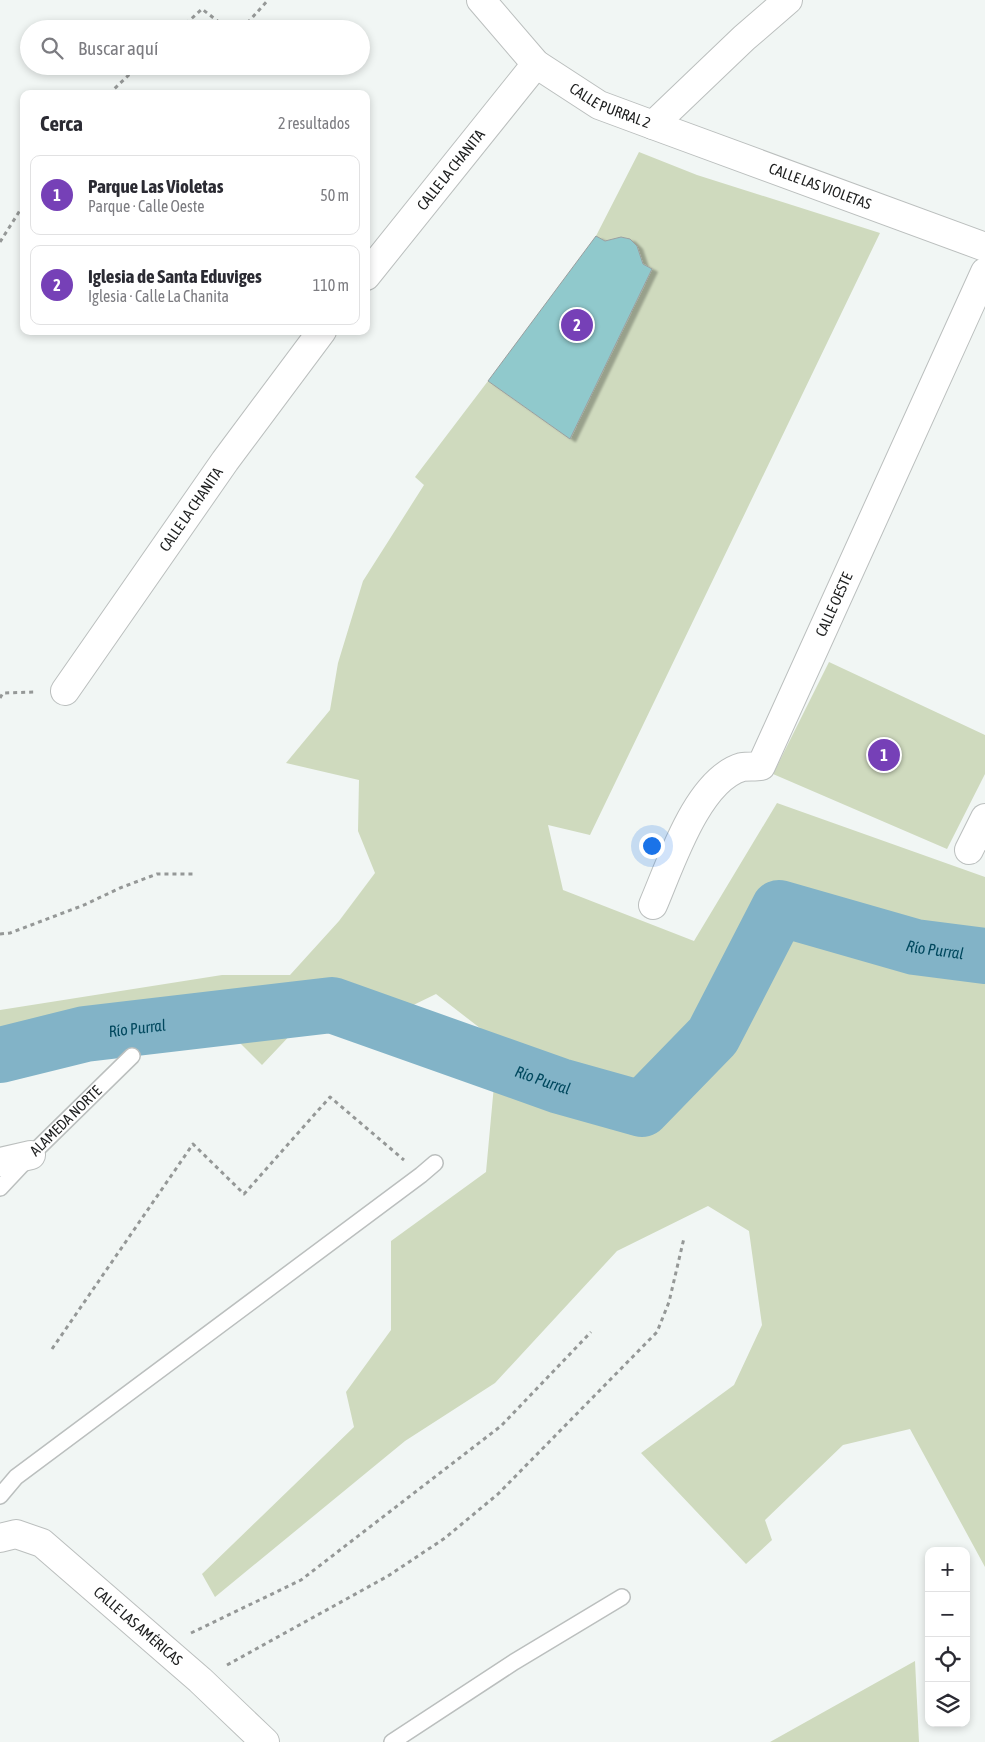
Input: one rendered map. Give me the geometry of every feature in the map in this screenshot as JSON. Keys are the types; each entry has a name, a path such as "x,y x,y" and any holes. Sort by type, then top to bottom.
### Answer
{"street":[{"name":"CALLE PURRAL 2","path":"481,0 536,64 599,105 653,124 744,38 788,0"},
{"name":"CALLE LA CHANITA","path":"370,271 536,64"},
{"name":"CALLE LAS VIOLETAS","path":"653,124 985,247"},
{"name":"CALLE OESTE","path":"653,905 699,803 728,774 742,767 761,766 985,272"},
{"name":"CALLE LA CHANITA","path":"65,692 225,461 319,335"},
{"path":"969,850 985,818"},
{"path":"0,1162 31,1155"},
{"name":"CALLE LAS AMÉRICAS","path":"0,1538 16,1534 42,1542 200,1680 265,1742"}],"lane":[{"name":"ALAMEDA NORTE","path":"0,1188 132,1056"},
{"path":"0,1496 16,1477 435,1163"},
{"path":"392,1742 514,1662 622,1598"}],"path":[{"path":"250,20 268,0"},
{"path":"190,20 202,9 216,20"},
{"path":"113,90 129,75"},
{"path":"0,242 20,210"},
{"path":"0,698 3,693 65,692"},
{"path":"0,934 10,933 84,905 120,888 157,874 193,874"},
{"path":"52,1349 193,1144 244,1194 330,1096 421,1175"},
{"path":"200,1680 388,1576 445,1538 498,1494 657,1332 669,1302 684,1238"},
{"path":"161,1647 301,1580 501,1426 591,1332"}],"green space":[{"path":"639,152 697,175 880,233 590,835 548,825 563,890 694,941 777,803 985,877 985,1567 910,1429 843,1445 765,1520 772,1540 746,1564 641,1453 734,1385 762,1325 749,1231 708,1206 617,1251 495,1383 405,1441 215,1597 202,1574 354,1427 346,1392 391,1330 391,1241 486,1172 498,1042 436,994 401,1011 313,1011 262,1065 200,1003 88,1046 0,1068 0,1010 222,975 290,975 339,921 375,873 358,831 359,780 286,763 330,710 338,663 363,581 424,485 415,477 488,381 570,439 652,269 643,264 637,246 630,239 621,237 605,241 596,236"},
{"path":"829,662 985,735 985,774 947,849 773,774"},
{"path":"915,1661 919,1742 770,1742"}],"building":[{"path":"596,236 605,241 621,237 630,239 637,246 643,264 652,269 570,439 488,381"}],"waterway":[{"name":"Río Purral","path":"0,1055 85,1034 332,1005 560,1086 642,1109 713,1036 779,908 915,947 985,956"}],"place":[{"name":"Iglesia de Santa Eduviges","path":"577,325"},
{"name":"Parque Las Violetas","path":"884,755"}]}
